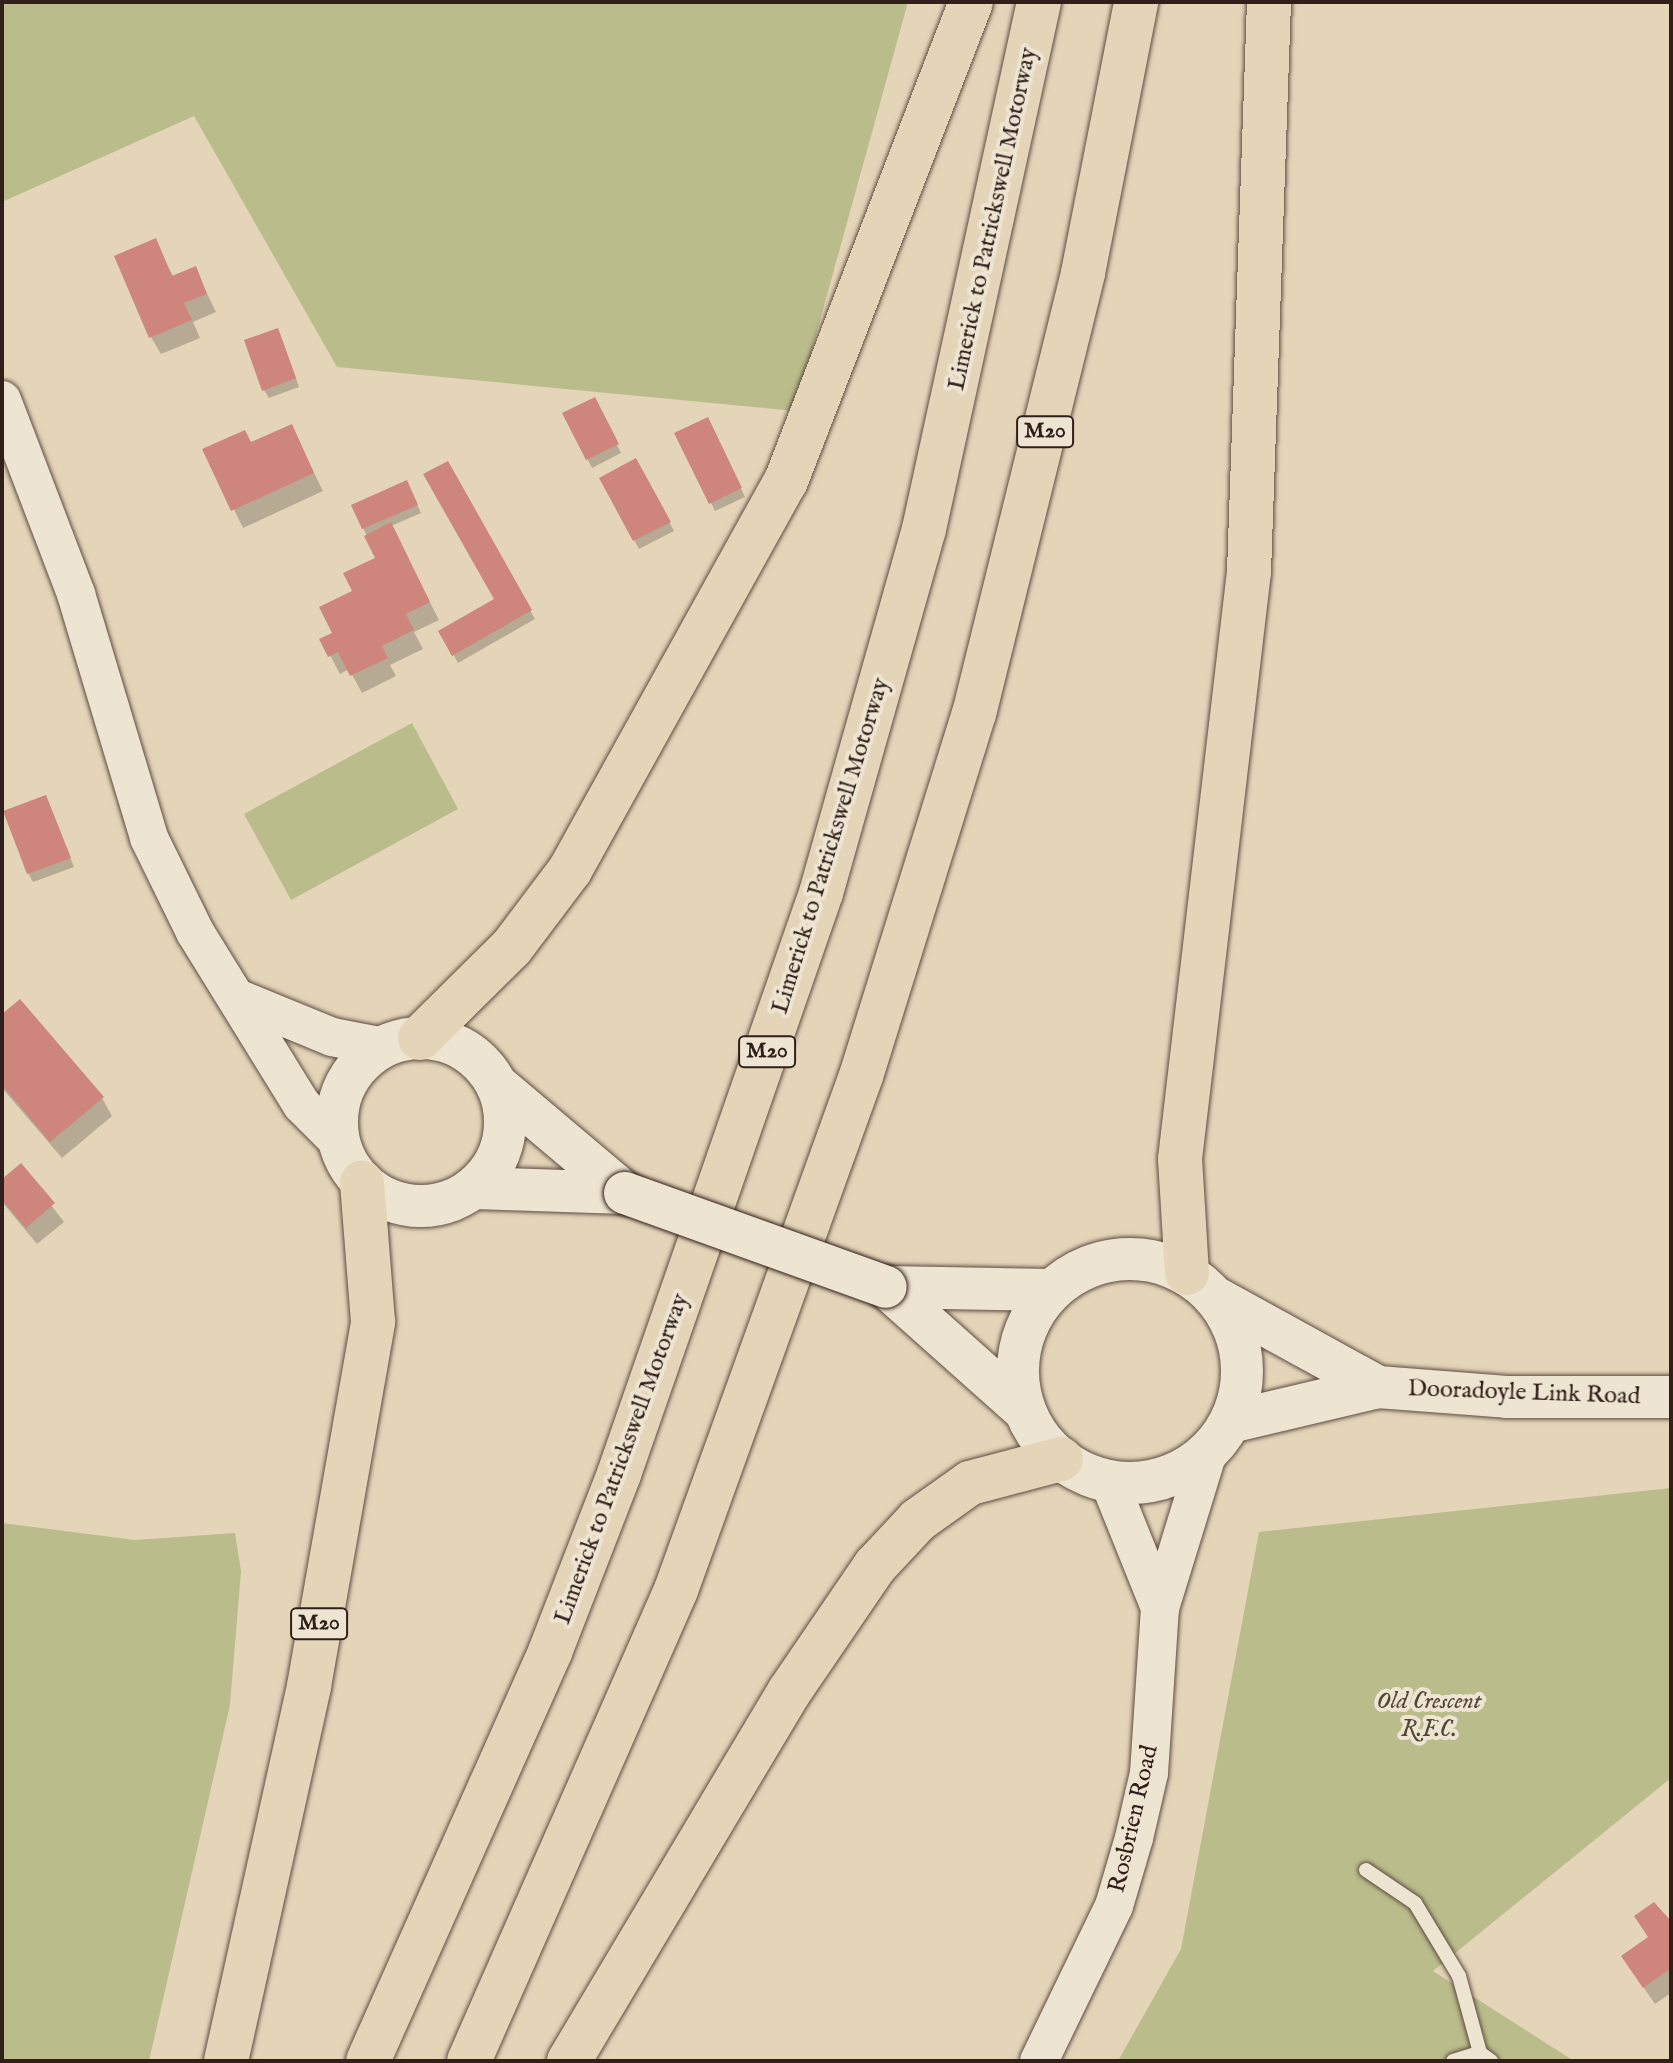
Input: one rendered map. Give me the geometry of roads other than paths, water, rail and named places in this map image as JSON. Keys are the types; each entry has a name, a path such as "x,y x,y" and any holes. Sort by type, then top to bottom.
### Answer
{"highway":[{"path":"402,1042 512,947 570,870 786,481 971,2"},
{"name":"Limerick to Patrickswell Motorway","path":"368,2061 550,1652 613,1489 821,893 924,529 1039,2"},
{"name":"M20","path":"469,2061 676,1590 861,1076 974,714 1083,273 1136,2"},
{"path":"1202,1286 1180,1159 1249,572 1269,2"},
{"name":"M20","path":"226,2061 309,1686 373,1322 362,1182"},
{"path":"569,2061 789,1692 875,1566 918,1520 970,1483 1061,1459"}],"main road":[{"path":"497,1085 504,1141 474,1188 453,1200 404,1205 362,1182 339,1142 345,1086 402,1042 465,1050 497,1085 625,1193"},
{"path":"474,1188 625,1193 886,1287 1051,1290"},
{"path":"886,1287 1025,1411 1061,1459 1109,1481 1145,1482 1219,1437 1242,1358 1202,1286 1153,1261 1117,1259 1081,1269 1051,1290 1020,1347 1025,1411"},
{"name":"Dooradoyle Link Road","path":"1202,1286 1378,1387"},
{"name":"Dooradoyle Link Road","path":"1219,1437 1378,1387 1507,1397 1671,1397"}],"street":[{"path":"2,400 76,594 149,838 195,932 242,1000 302,1105 339,1142"},
{"path":"242,1000 332,1037 402,1042"},
{"name":"Rosbrien Road","path":"1039,2061 1114,1906 1134,1838 1149,1773 1160,1608 1219,1437"},
{"name":"Rosbrien Road","path":"1109,1481 1160,1608"}],"lane":[{"path":"1366,1870 1415,1903 1459,1976 1485,2057 1453,2061"}],"park label":[{"name":"Old Crescent R.F.C.","path":"1429,1716"}]}
